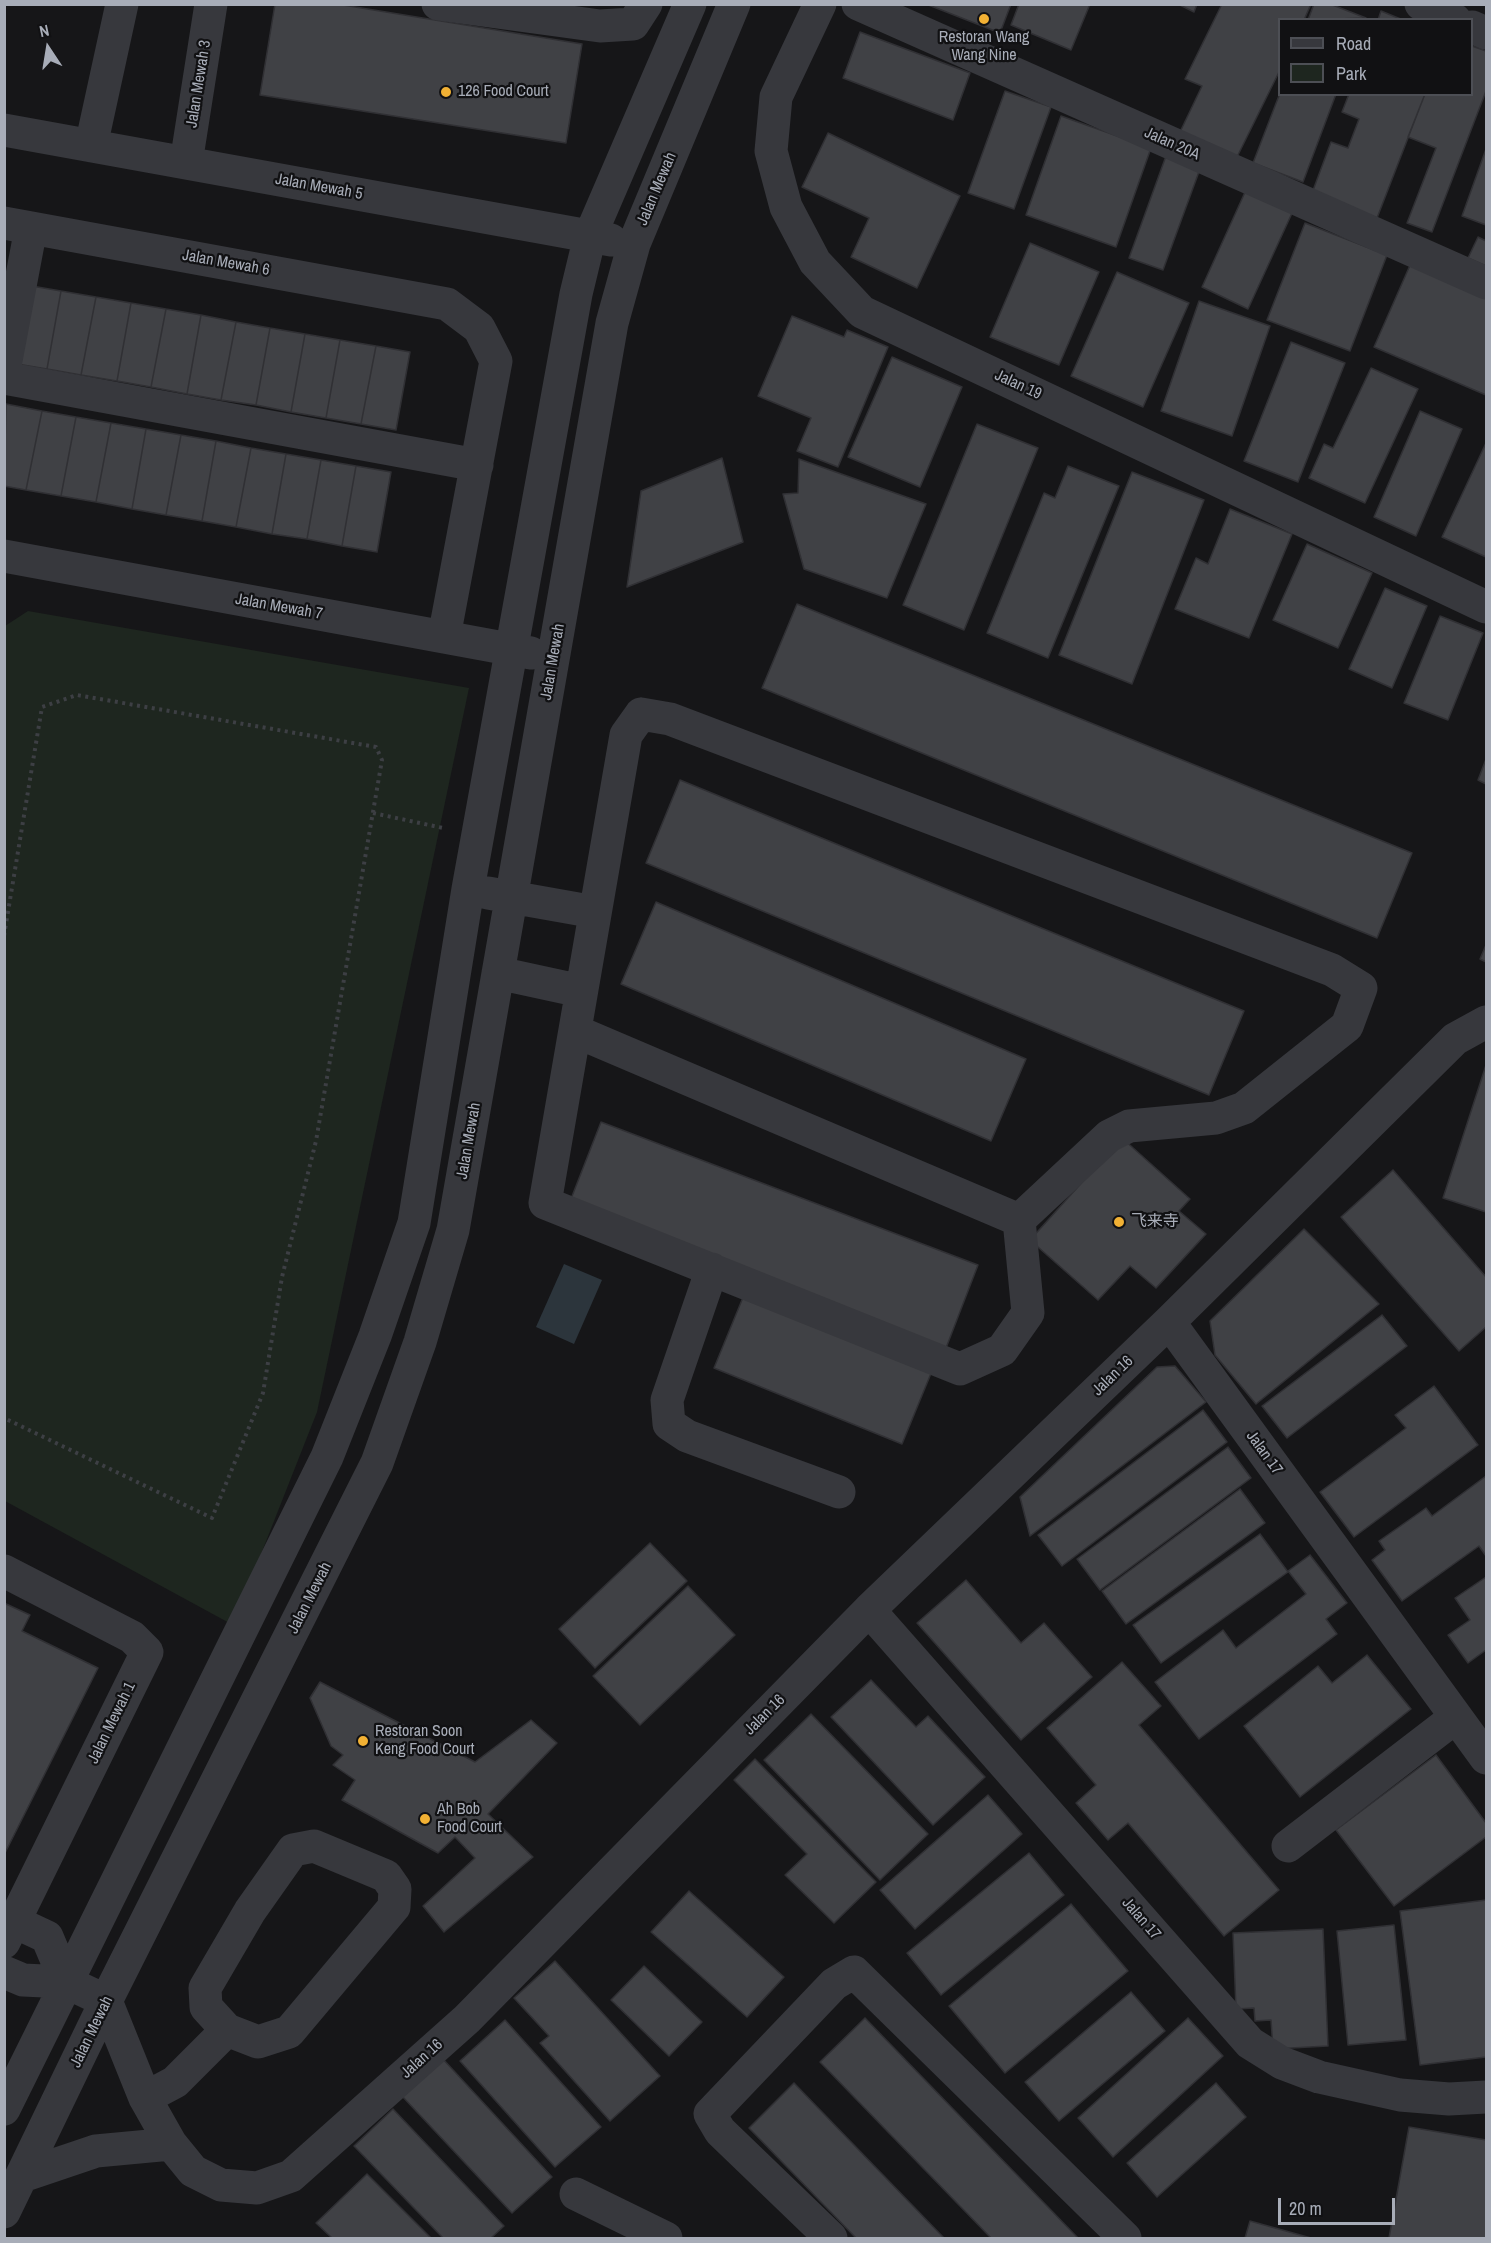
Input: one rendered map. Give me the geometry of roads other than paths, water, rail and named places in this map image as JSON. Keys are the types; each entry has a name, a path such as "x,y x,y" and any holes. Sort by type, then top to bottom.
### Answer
{"street":[{"path":"91,146 122,4"},
{"name":"Jalan Mewah 3","path":"186,163 212,4"},
{"path":"438,4 600,26 633,24 645,4"},
{"path":"4,2109 327,1457 375,1336 414,1223 468,889 576,294 590,236 690,4"},
{"name":"Jalan Mewah","path":"4,2212 106,2001 377,1463 420,1342 453,1230 612,323 634,244 734,4"},
{"name":"Jalan 19","path":"820,4 776,97 771,151 786,207 815,262 862,312 1486,606"},
{"name":"Jalan 20A","path":"858,4 1486,284"},
{"path":"1421,4 1451,18"},
{"name":"Jalan Mewah 5","path":"4,130 634,244"},
{"path":"4,371 18,225"},
{"name":"Jalan Mewah 6","path":"18,225 447,304 479,328 496,361 477,465"},
{"path":"4,378 477,465 444,637"},
{"name":"Jalan Mewah 7","path":"4,556 554,657"},
{"path":"641,714 670,719 1288,953 1332,970 1361,988 1347,1026 1244,1108 1216,1118 1129,1126 1109,1136 1019,1220 1028,1313 1002,1350 960,1369 545,1203 626,735 641,714"},
{"path":"468,889 595,912"},
{"path":"498,973 581,991"},
{"name":"Jalan 16","path":"106,2001 145,2098 171,2144 193,2171 221,2186 257,2188 291,2176 467,2019 869,1610 1169,1322 1455,1039 1486,1022"},
{"path":"575,1031 1019,1220"},
{"path":"712,1269 667,1400 669,1425 687,1436 839,1492"},
{"name":"Jalan 17","path":"1169,1322 1486,1758"},
{"name":"Jalan Mewah 1","path":"4,1571 132,1637 147,1652 10,1932"},
{"name":"Jalan 17","path":"869,1610 1250,2043 1282,2063 1319,2077 1400,2095 1449,2100 1486,2097"},
{"path":"1288,1846 1456,1717"},
{"path":"314,1846 386,1876 395,1888 394,1907 289,2032 258,2042 227,2030 206,2007 206,1988 250,1911 293,1850 314,1846"},
{"path":"10,1932 47,1937 66,1982"},
{"path":"4,1971 23,1980 66,1982 106,2001"},
{"path":"831,2238 720,2130 710,2114 834,1984 854,1972 1125,2238"},
{"path":"145,2098 175,2082 227,2030"},
{"path":"22,2176 96,2151 171,2144"},
{"path":"576,2194 666,2238"}],"place":[{"name":"Restoran Wang Wang Nine","path":"984,19"},
{"name":"126 Food Court","path":"446,92"},
{"name":"飞来寺","path":"1119,1222"},
{"name":"Restoran Soon Keng Food Court","path":"363,1741"},
{"name":"Ah Bob Food Court","path":"425,1819"}]}
